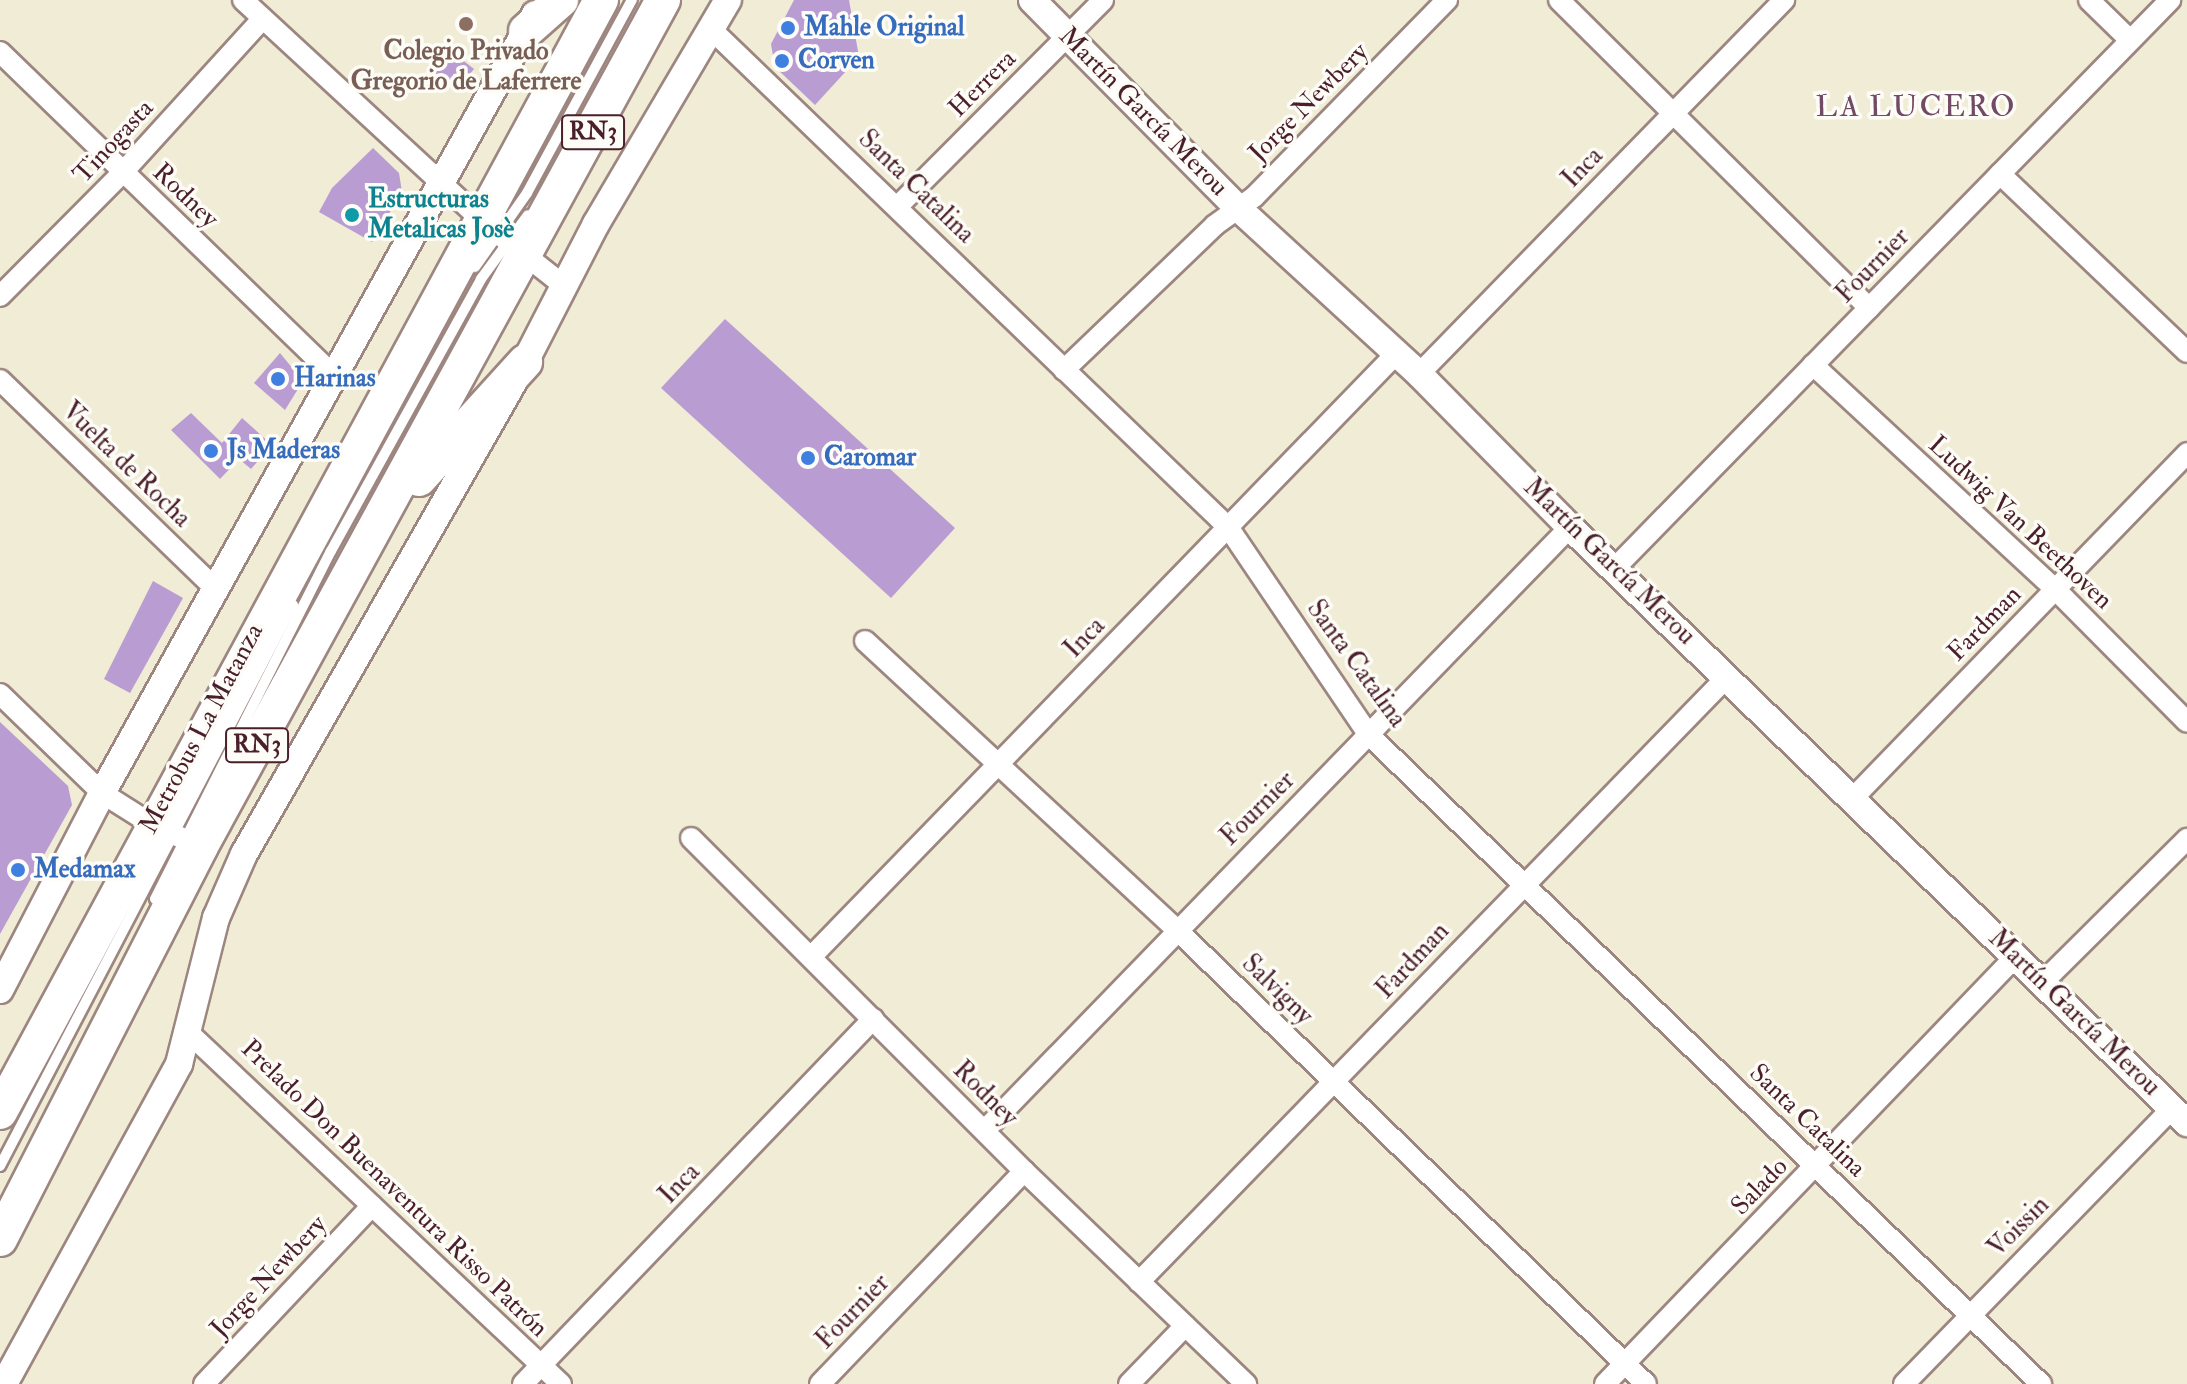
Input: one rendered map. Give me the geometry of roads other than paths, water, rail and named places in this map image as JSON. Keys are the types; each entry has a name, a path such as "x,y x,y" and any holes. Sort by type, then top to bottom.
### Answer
{"highway":[{"path":"526,31 561,0"},
{"name":"RN3","path":"0,1112 378,524 503,238 601,0"},
{"name":"RN3","path":"0,1239 178,837 503,238 663,0"},
{"path":"378,524 525,362"}],"street":[{"path":"243,0 444,186 563,285"},
{"path":"0,990 102,793 334,376 444,186 542,0"},
{"path":"11,1381 170,1083 190,1034 216,918 244,854 525,362 563,285 728,0"},
{"name":"Martín García Merou","path":"1032,0 1238,208 1419,374 1570,527 1854,797 2180,1116"},
{"name":"Herrera","path":"899,205 1103,0"},
{"name":"Jorge Newbery","path":"1064,370 1238,208 1447,0"},
{"path":"1559,0 1869,308"},
{"name":"Inca","path":"1419,374 1784,0"},
{"path":"2089,0 2130,40"},
{"name":"Fournier","path":"1614,569 2170,0"},
{"name":"Tinogasta","path":"0,296 123,172 262,19"},
{"name":"Santa Catalina","path":"712,30 899,205 1064,370 1228,527 1368,734 1525,881 2041,1384"},
{"name":"Rodney","path":"0,52 334,376"},
{"path":"2000,174 2187,352"},
{"name":"Inca","path":"811,957 1396,354"},
{"name":"Ludwig Van Beethoven","path":"1813,365 2055,589 2187,722"},
{"name":"Vuelta de Rocha","path":"0,380 215,588"},
{"name":"Fardman","path":"1854,797 2187,453"},
{"name":"Fournier","path":"985,1130 1176,929 1570,527"},
{"name":"Salvigny","path":"865,641 1176,929 1646,1384"},
{"name":"Fardman","path":"1139,1282 1525,881 1727,677"},
{"path":"0,694 102,793 178,837"},
{"name":"Rodney","path":"691,838 1024,1171 1246,1384"},
{"path":"2044,981 2187,839"},
{"name":"Salado","path":"1605,1384 2016,956"},
{"name":"Inca","path":"523,1384 873,1019"},
{"name":"Prelado Don Buenaventura Risso Patrón","path":"190,1034 561,1384"},
{"name":"Voissin","path":"1904,1384 1968,1316 2180,1116"},
{"name":"Fournier","path":"820,1384 1024,1171"},
{"name":"Jorge Newbery","path":"204,1384 372,1206"},
{"path":"1129,1384 1185,1326"}],"lane":[{"name":"Metrobus La Matanza","path":"503,238 632,0"},
{"name":"Metrobus La Matanza","path":"0,1166 178,837 289,613 478,261 538,200 647,0"},
{"name":"Metrobus La Matanza","path":"142,925 178,837 289,613"}],"place":[{"name":"Colegio Privado Gregorio de Laferrere","path":"466,24"},
{"name":"Mahle Original","path":"788,28"},
{"name":"Corven","path":"782,61"},
{"name":"Estructuras Metalicas Josè","path":"352,215"},
{"name":"Harinas","path":"278,379"},
{"name":"Js Maderas","path":"211,451"},
{"name":"Caromar","path":"808,458"},
{"name":"Medamax","path":"18,870"}],"district":[{"name":"LA LUCERO","path":"1916,107"}]}
